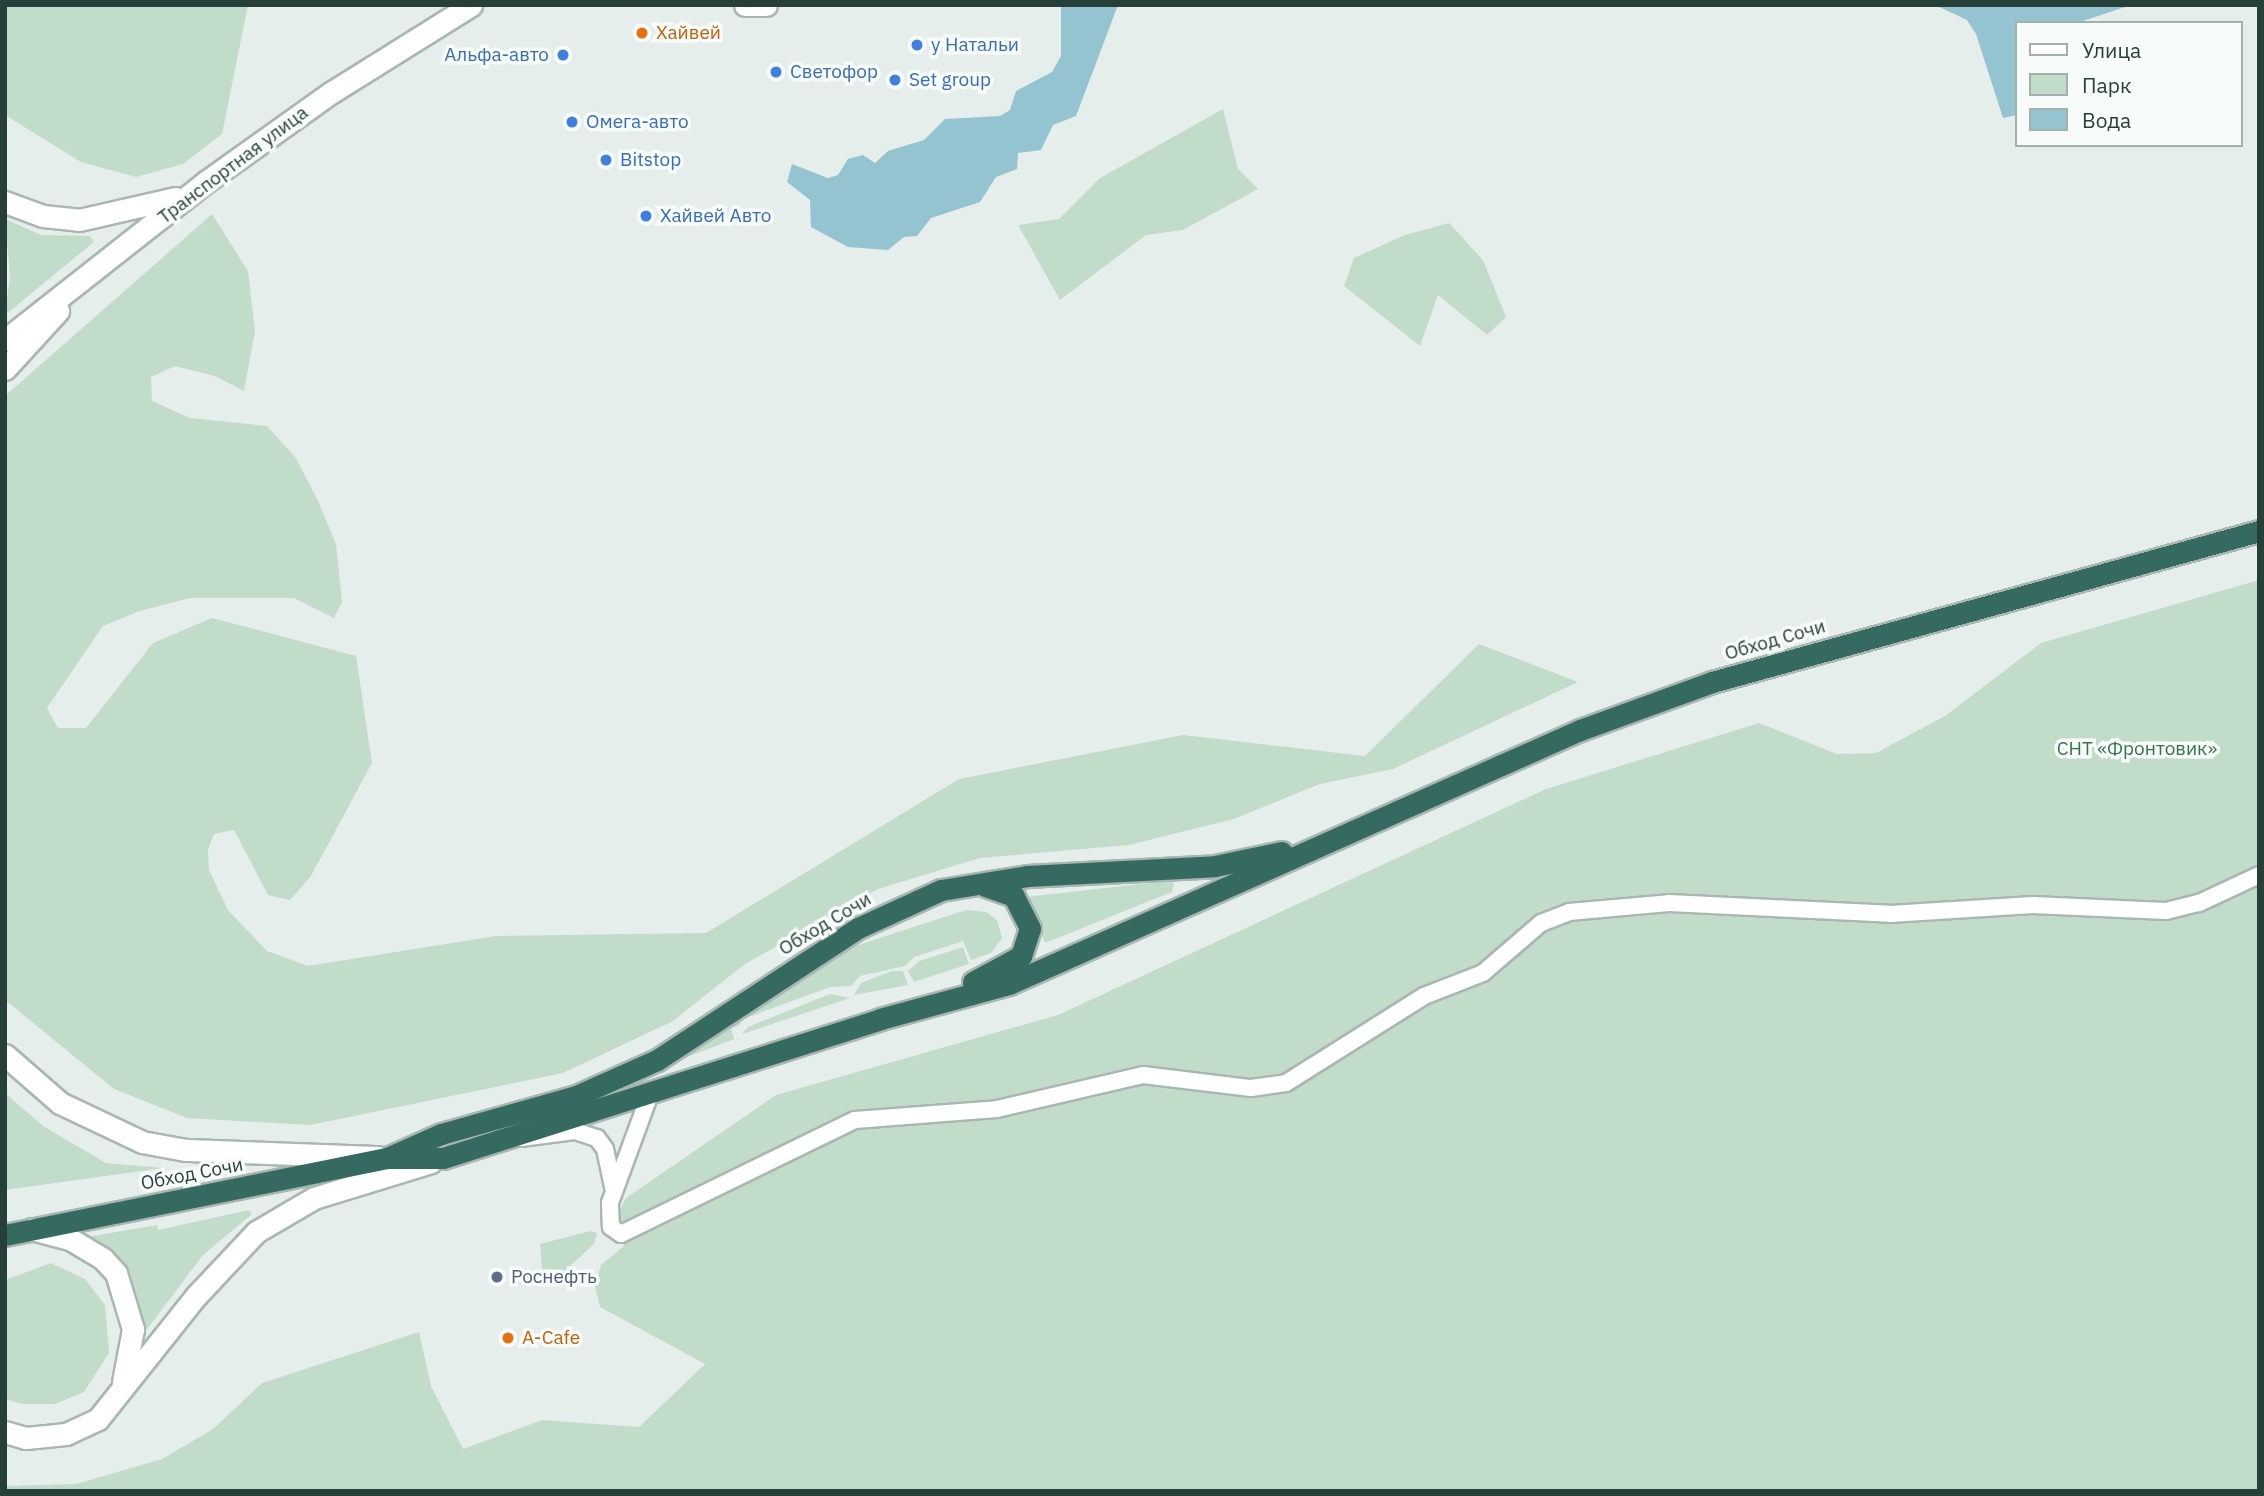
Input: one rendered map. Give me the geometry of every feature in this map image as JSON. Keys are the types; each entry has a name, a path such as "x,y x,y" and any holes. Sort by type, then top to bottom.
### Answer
{"highway":[{"name":"Обход Сочи","path":"5,1234 387,1158 443,1158 880,1019 1009,984 1580,730 1712,682 2259,531"},
{"name":"Обход Сочи","path":"387,1158 442,1133 576,1096 657,1060 858,928 913,901 970,884 1215,866 1322,844"},
{"path":"880,1019 1004,969 1021,956 1030,928 1014,896 1000,887 970,884"}],"main road":[{"name":"Транспортная улица","path":"5,340 194,191 332,92 471,5"},
{"path":"745,5 766,5"},
{"path":"5,202 43,216 79,220 127,213 194,191"},
{"path":"5,369 99,267"},
{"path":"5,1055 60,1103 142,1142 186,1150 387,1158"},
{"path":"5,1432 26,1438 65,1434 98,1419 117,1401 196,1296 256,1232 314,1198 443,1158"},
{"path":"32,1230 70,1239 103,1259 124,1288 133,1329 131,1359 117,1401"}],"street":[{"path":"650,1094 613,1190 610,1208 616,1233 627,1233 855,1120 881,1114 997,1109 1143,1074 1251,1087 1286,1083 1424,996 1483,973 1541,923 1569,912 1648,903 1890,914 2058,904 2166,911 2199,903 2259,875"},
{"path":"515,1137 575,1131 597,1138 610,1163 613,1190"}],"green space":[{"path":"5,5 248,5 222,134 183,164 136,177 81,162 5,115"},
{"path":"1223,109 1238,169 1258,189 1183,230 1146,235 1060,300 1018,225 1059,219 1100,178"},
{"path":"212,214 248,271 255,331 244,391 215,376 175,366 151,377 152,401 190,418 267,426 296,458 318,501 336,544 342,602 334,618 294,598 190,598 140,611 103,626 47,708 58,728 86,728 153,643 212,618 356,656 372,763 311,876 290,900 268,895 234,830 214,834 208,850 209,870 228,910 267,951 308,966 496,936 706,933 959,779 1183,735 1365,756 1479,644 1578,682 1393,769 1320,784 1234,819 1129,845 980,858 878,889 745,964 673,1021 563,1073 310,1125 187,1118 114,1089 5,1000 5,396"},
{"path":"5,219 41,235 90,236 94,242 5,315 10,276"},
{"path":"1449,223 1483,260 1506,317 1487,335 1438,295 1420,346 1344,286 1354,258 1405,235"},
{"name":"СНТ «Фронтовик»","path":"2259,580 2259,1491 5,1491 5,1486 76,1484 162,1459 213,1429 262,1383 419,1332 431,1386 463,1449 542,1420 639,1427 705,1364 600,1307 595,1287 601,1265 624,1246 616,1218 626,1198 776,1095 1058,1015 1546,789 1759,723 1837,754 1876,753 1945,716 2041,643"},
{"path":"1167,881 1174,883 1172,892 1045,943 1026,897"},
{"path":"966,910 986,912 997,920 1002,938 991,953 971,960 963,941 914,957 905,966 860,976 851,986 830,987 746,1018 805,973 852,947"},
{"path":"963,947 969,964 914,982 908,971 919,961"},
{"path":"892,971 903,971 908,985 854,995 861,983"},
{"path":"830,994 850,998 742,1034 748,1027"},
{"path":"739,1020 741,1024 731,1029 734,1039 685,1058"},
{"path":"5,1093 43,1126 106,1163 163,1168 5,1190"},
{"path":"249,1210 252,1214 203,1255 145,1332 125,1275 87,1237 157,1225 158,1230"},
{"path":"590,1231 597,1233 594,1244 555,1280 543,1278 540,1244"},
{"path":"51,1263 85,1279 105,1305 109,1353 84,1392 55,1404 22,1404 5,1399 5,1280"}],"water":[{"path":"1061,5 1118,5 1076,116 1053,125 1041,150 1018,153 1017,169 996,177 980,202 931,218 917,236 904,237 888,250 848,247 811,227 810,200 787,182 792,164 828,178 838,175 848,159 863,155 875,163 888,151 924,140 945,119 1000,116 1010,110 1016,91 1052,72 1061,56"},
{"path":"1935,5 2131,5 2083,21 2016,21 2016,115 2003,118 1976,34 1967,20"}],"place":[{"name":"Хайвей","path":"642,33"},
{"name":"у Натальи","path":"917,45"},
{"name":"Альфа-авто","path":"563,55"},
{"name":"Светофор","path":"776,72"},
{"name":"Set group","path":"895,80"},
{"name":"Омега-авто","path":"572,122"},
{"name":"Bitstop","path":"606,160"},
{"name":"Хайвей Авто","path":"646,216"},
{"name":"Роснефть","path":"497,1277"},
{"name":"A-Cafe","path":"508,1338"}]}
